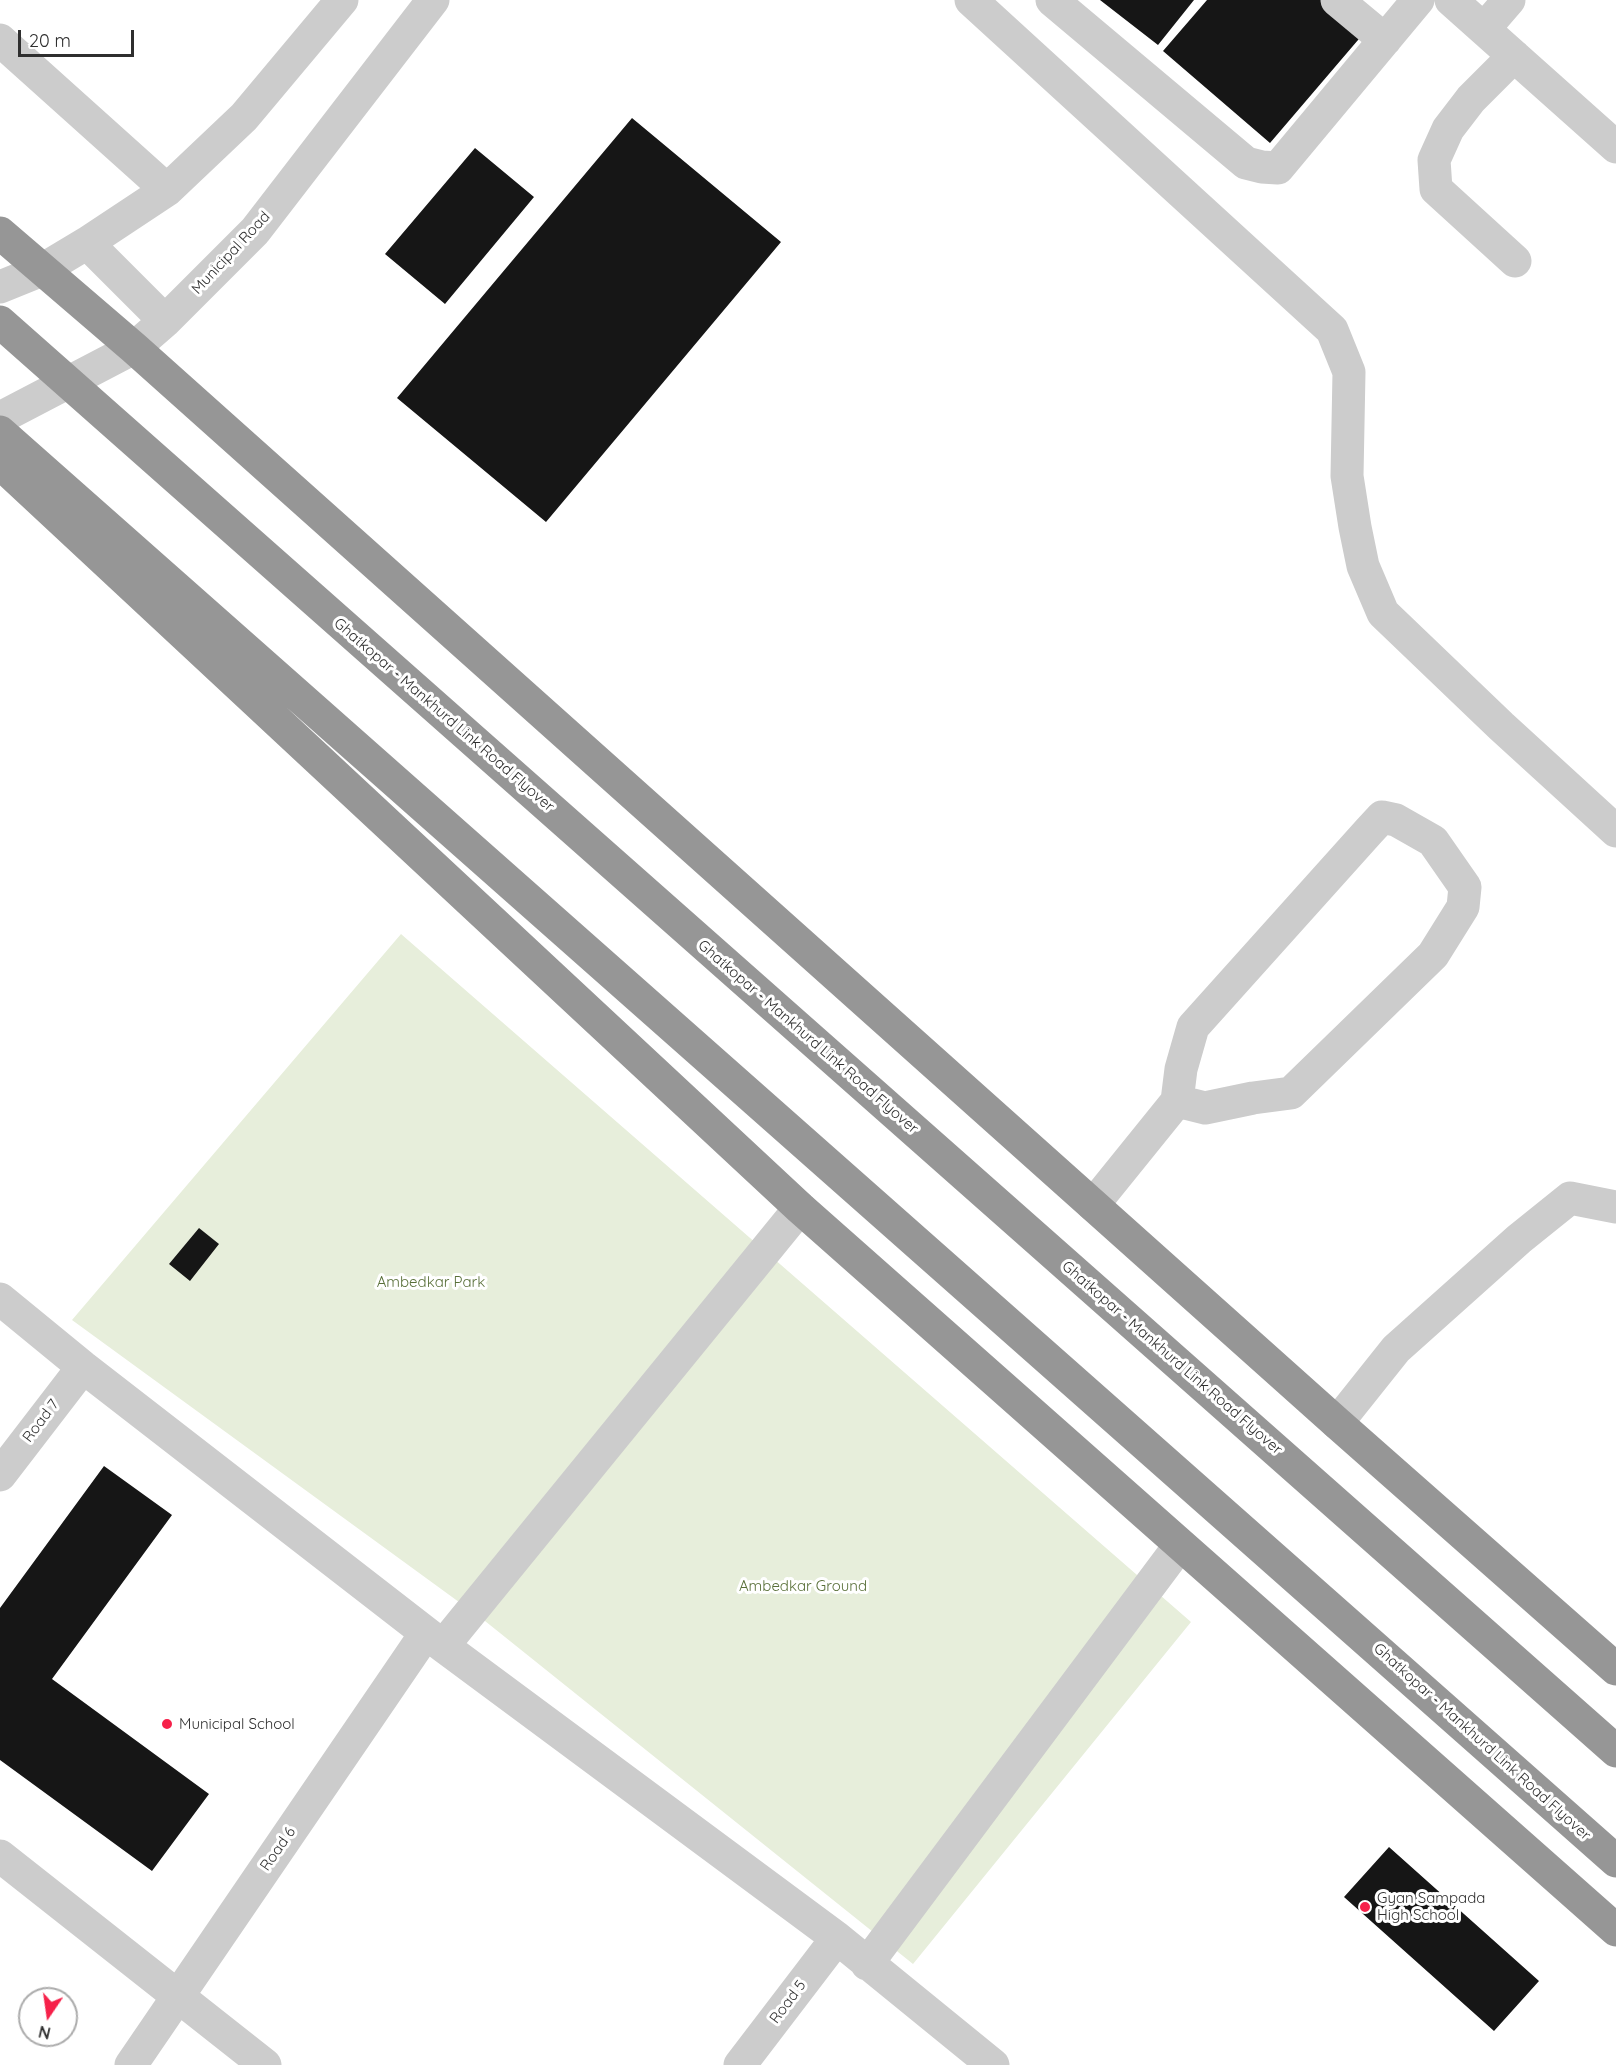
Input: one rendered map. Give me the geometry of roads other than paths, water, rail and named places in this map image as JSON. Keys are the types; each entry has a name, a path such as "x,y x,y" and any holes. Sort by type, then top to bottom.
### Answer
{"highway":[{"path":"0,233 134,348 1337,1423 1616,1669"},
{"name":"Ghatkopar - Mankhurd Link Road Flyover","path":"0,322 1616,1751"},
{"name":"Ghatkopar - Mankhurd Link Road Flyover","path":"0,432 1616,1861"},
{"path":"0,463 800,1208 1616,1930"}],"street":[{"path":"0,287 42,270 167,190 244,117 342,0"},
{"name":"Municipal Road","path":"0,418 134,348 165,321 255,231 433,0"},
{"path":"971,0 1332,330 1349,372 1347,476 1355,527 1364,566 1383,613 1501,726 1616,831"},
{"path":"1052,0 1246,163 1278,168 1418,0"},
{"path":"1337,0 1385,40"},
{"path":"1451,0 1616,147"},
{"path":"1484,29 1509,0"},
{"path":"0,40 167,190"},
{"path":"1514,56 1471,99 1448,129 1434,160 1436,189 1515,261"},
{"path":"87,243 165,321"},
{"path":"1093,1205 1177,1101 1181,1069 1193,1028 1382,817 1396,820 1433,841 1465,887 1463,907 1433,955 1290,1093 1205,1108 1177,1101"},
{"path":"1337,1423 1396,1349 1519,1239 1570,1198 1616,1207"},
{"name":"Road 6","path":"131,2065 177,1995 435,1640 800,1208"},
{"path":"0,1299 83,1367 435,1640 837,1938 993,2065"},
{"name":"Road 7","path":"0,1475 83,1367"},
{"path":"867,1964 1180,1545"},
{"path":"0,1856 265,2065"},
{"name":"Road 5","path":"740,2065 837,1938"}],"place":[{"name":"Municipal School","path":"167,1724"},
{"name":"Gyan Sampada High School","path":"1365,1907"}],"park label":[{"name":"Ambedkar Park","path":"431,1282"},
{"name":"Ambedkar Ground","path":"803,1586"}]}
